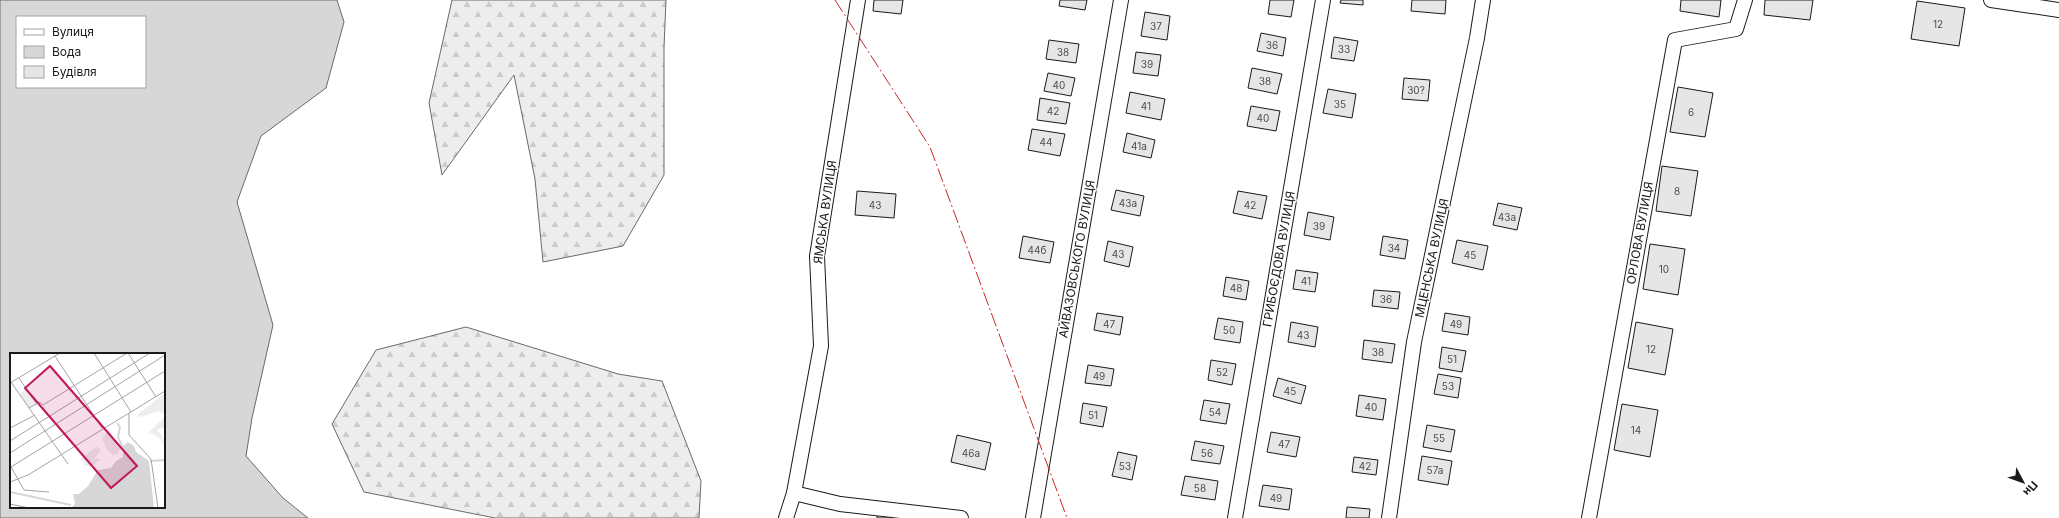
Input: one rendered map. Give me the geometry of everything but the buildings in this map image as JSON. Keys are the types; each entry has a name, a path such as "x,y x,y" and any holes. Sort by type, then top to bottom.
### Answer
{"street":[{"name":"ЯМСЬКА ВУЛИЦЯ","path":"786,518 794,494 821,346 817,256 858,0"},
{"name":"АЙВАЗОВСЬКОГО ВУЛИЦЯ","path":"1034,518 1121,0"},
{"name":"ГРИБОЄДОВА ВУЛИЦЯ","path":"1235,518 1323,0"},
{"name":"МЦЕНСЬКА ВУЛИЦЯ","path":"1389,518 1414,342 1477,38 1483,0"},
{"name":"ОРЛОВА ВУЛИЦЯ","path":"1589,518 1675,40 1736,29 1745,0"},
{"path":"1990,0 2028,3 2059,10"},
{"path":"794,494 840,504 961,518"}],"green space":[{"path":"452,0 666,0 664,48 664,175 623,246 543,262 535,179 514,75 442,175 429,103"},
{"path":"466,327 618,374 662,381 701,481 699,518 495,518 364,492 332,424 376,350"}],"water":[{"path":"0,0 337,0 344,22 326,88 261,136 237,202 273,325 252,418 246,456 283,498 308,518 0,518"}],"power":[{"path":"835,0 930,147 1067,518"}]}
